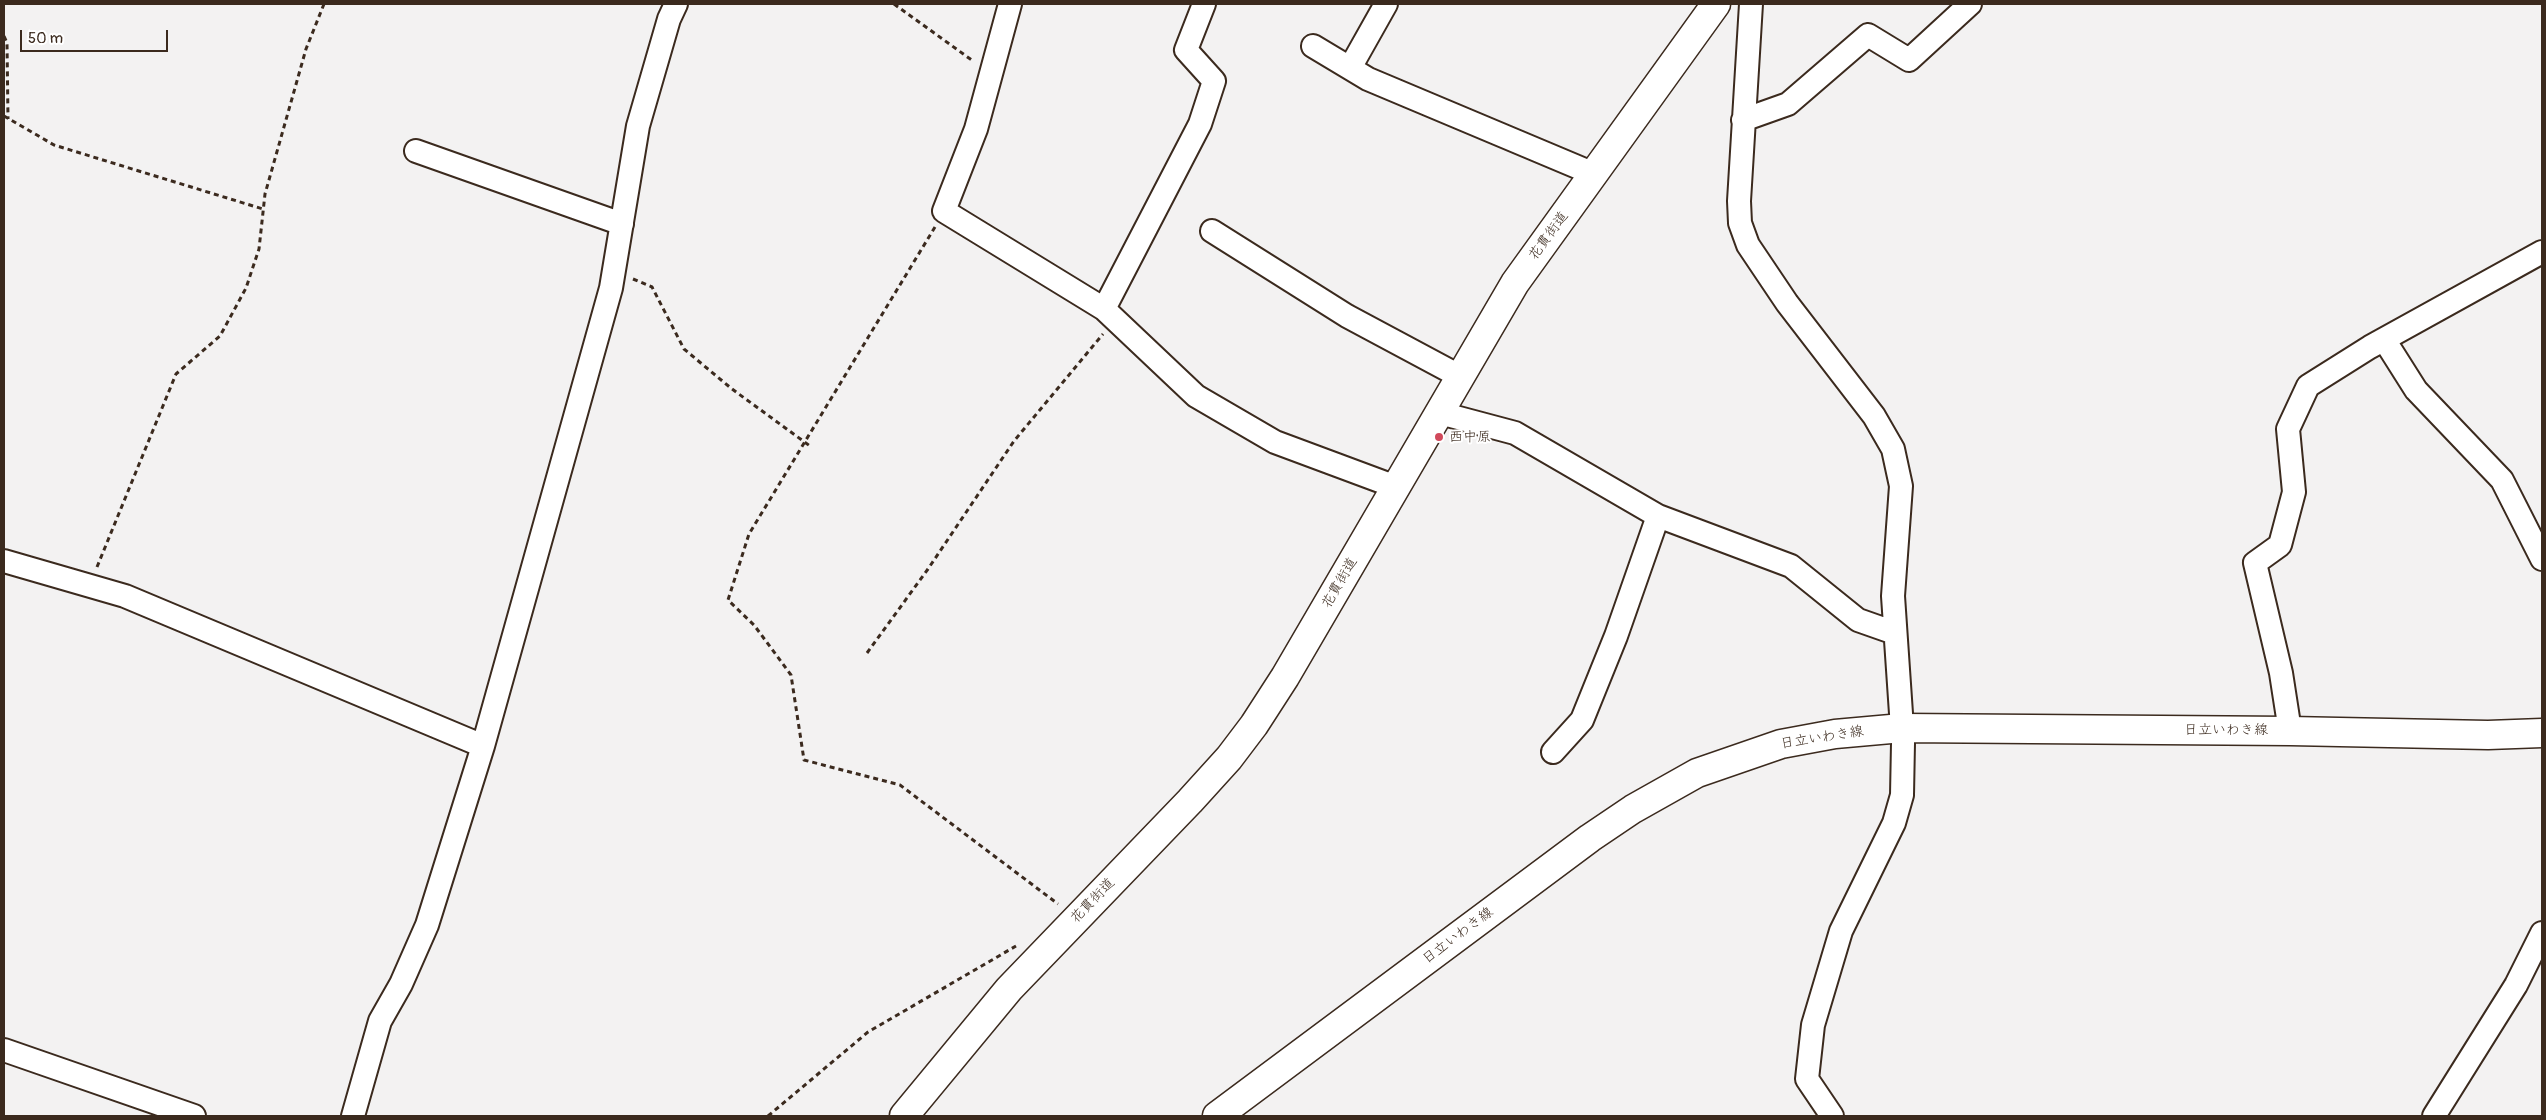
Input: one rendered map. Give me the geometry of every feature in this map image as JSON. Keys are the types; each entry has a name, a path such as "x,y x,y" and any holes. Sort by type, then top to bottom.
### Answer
{"main road":[{"name":"花貫街道","path":"904,1116 1003,996 1230,758 1254,725 1440,413 1515,283 1716,4"},
{"name":"日立いわき線","path":"1217,1116 1590,838 1666,790 1706,769 1780,744 1836,734 1902,728 2290,731 2488,735 2542,733"}],"street":[{"path":"353,1116 380,1021 401,984 427,925 483,746 614,271 638,126 669,19 676,4"},
{"path":"1010,4 976,129 944,211 1110,314 1196,396 1275,442 1396,487"},
{"path":"1110,314 1200,124 1214,81 1186,50 1204,4"},
{"path":"1350,68 1386,4"},
{"path":"1751,4 1739,201 1740,223 1748,245 1787,303 1874,416 1893,450 1902,486 1893,596 1902,728 1902,795 1894,823 1841,931 1813,1024 1806,1079 1832,1116"},
{"path":"1744,120 1788,104 1868,34 1908,60 1970,4"},
{"path":"1313,46 1368,79 1594,174"},
{"path":"416,151 622,224"},
{"path":"1212,231 1346,316 1460,377"},
{"path":"2290,731 2281,673 2255,563 2280,545 2294,492 2288,430 2308,386 2542,252"},
{"path":"2385,341 2416,390 2502,480 2542,559"},
{"path":"1440,413 1515,433 1658,516 1791,566 1858,620 1895,633"},
{"path":"1553,752 1582,720 1616,636 1658,516"},
{"path":"4,561 125,596 191,622 483,746"},
{"path":"2434,1116 2516,985 2542,933"},
{"path":"4,1050 194,1116"}],"path":[{"path":"90,586 176,374 220,336 246,288 259,249 265,194 306,48 324,4"},
{"path":"894,4 992,75"},
{"path":"4,36 7,43 8,119"},
{"path":"4,116 54,145 264,209"},
{"path":"944,211 749,534 728,600 754,625 791,675 804,760 900,785 1076,918"},
{"path":"614,271 652,287 684,349 732,388 810,446"},
{"path":"867,653 928,569 1014,441 1110,314"},
{"path":"768,1116 868,1032 1023,942"}],"place":[{"name":"西中原","path":"1439,437"}]}
